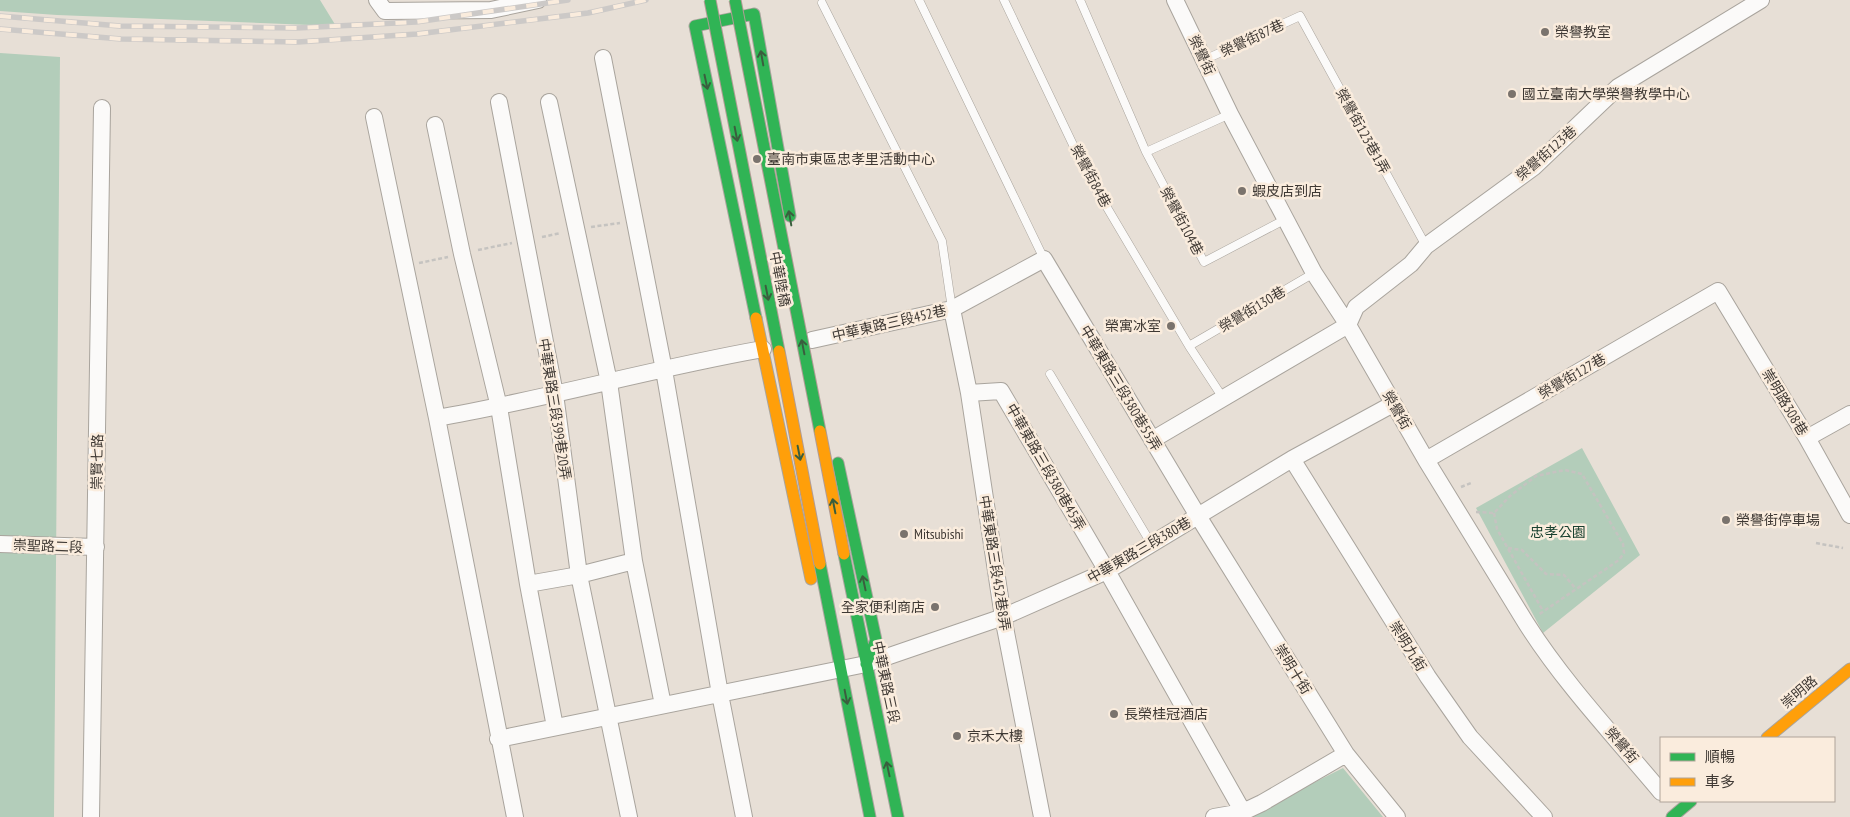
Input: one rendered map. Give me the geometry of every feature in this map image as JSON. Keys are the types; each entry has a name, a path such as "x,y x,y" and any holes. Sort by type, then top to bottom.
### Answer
{"main road":[{"name":"中華陸橋","path":"710,0 841,669"},
{"name":"中華陸橋","path":"735,0 844,554"},
{"path":"813,592 764,349 695,26 754,14 812,340 876,640 866,664"},
{"name":"中華東路三段","path":"844,554 898,817"},
{"path":"825,650 841,669 870,817"},
{"name":"崇明路","path":"1768,737 1850,669"},
{"path":"1675,812 1690,802"}],"street":[{"path":"377,0 385,11 538,0"},
{"name":"榮譽街","path":"1176,0 1230,114 1314,272 1348,325 1426,460 1537,640 1660,791"},
{"name":"榮譽街123巷","path":"1348,325 1356,307 1411,264 1426,246 1534,167 1618,88 1761,0"},
{"path":"603,58 664,370 720,694 744,817"},
{"name":"中華東路三段399巷20弄","path":"499,102 554,394 580,574 629,817"},
{"path":"549,102 609,382 634,561 663,705"},
{"name":"崇賢七路","path":"91,817 102,108"},
{"path":"374,117 437,418 498,739 515,817"},
{"path":"435,125 462,254 499,407 528,584 555,727"},
{"name":"中華東路三段452巷","path":"812,340 952,309 1044,260"},
{"name":"中華東路三段380巷55弄","path":"1044,260 1198,516"},
{"name":"崇明路308巷","path":"1718,291 1807,438 1850,515"},
{"name":"榮譽街127巷","path":"1426,460 1718,291"},
{"name":"中華東路三段452巷8弄","path":"952,309 969,393 1003,618 1042,817"},
{"path":"1152,440 1348,325"},
{"path":"437,418 499,407 764,349"},
{"name":"中華東路三段380巷45弄","path":"969,393 1001,391 1107,571"},
{"name":"中華東路三段380巷","path":"498,739 866,664 1003,618 1107,571 1292,459 1394,404"},
{"path":"1807,438 1850,414"},
{"name":"崇明九街","path":"1292,459 1428,677 1470,737 1544,817"},
{"name":"崇明十街","path":"1198,516 1346,754 1397,817"},
{"name":"崇聖路二段","path":"0,544 96,547"},
{"path":"528,584 634,561"},
{"path":"1107,571 1243,812"},
{"path":"1214,817 1243,812 1262,803 1346,754"}],"lane":[{"path":"919,0 1044,260"},
{"name":"榮譽街84巷","path":"1004,0 1086,172 1222,398"},
{"path":"1080,0 1146,152 1230,114"},
{"path":"822,3 942,241 952,309"},
{"name":"榮譽街87巷","path":"1204,60 1300,16"},
{"name":"榮譽街123巷1弄","path":"1300,16 1426,246"},
{"name":"榮譽街104巷","path":"1146,152 1204,262 1286,219"},
{"name":"榮譽街130巷","path":"1189,346 1314,272"},
{"path":"1050,374 1152,545"}],"path":[{"path":"1461,516 1468,512 1494,513 1510,496 1536,476 1565,470 1582,474 1624,544 1624,553 1618,560 1526,622"},
{"path":"1494,513 1497,529 1543,611"},
{"path":"1816,543 1843,548"},
{"path":"1508,548 1522,550 1546,574 1564,576 1576,589"}],"green space":[{"path":"0,0 320,0 336,26 0,11"},
{"path":"0,53 60,57 54,817 0,817"},
{"name":"忠孝公園","path":"1582,448 1640,555 1543,633 1476,508"},
{"path":"1343,768 1383,817 1238,817 1251,814"}],"railway":[{"path":"0,16 120,26 297,28 416,22 568,0"},
{"path":"0,29 121,39 298,42 417,34 588,13 646,0"}],"traffic: fast":[{"path":"710,0 779,351"},
{"path":"735,0 820,431"},
{"path":"756,318 695,26 754,14 790,216"},
{"path":"838,463 876,640 866,664"},
{"path":"844,554 898,817"},
{"path":"820,564 870,817"},
{"path":"1672,817 1690,802"}],"traffic: slow":[{"path":"756,318 811,579"},
{"path":"779,351 820,564"},
{"path":"820,431 844,554"},
{"path":"1768,737 1850,669"}],"place":[{"name":"榮譽教室","path":"1545,32"},
{"name":"國立臺南大學榮譽教學中心","path":"1512,94"},
{"name":"臺南市東區忠孝里活動中心","path":"757,159"},
{"name":"蝦皮店到店","path":"1242,191"},
{"name":"榮寓冰室","path":"1171,326"},
{"name":"榮譽街停車場","path":"1726,520"},
{"name":"Mitsubishi","path":"904,534"},
{"name":"全家便利商店","path":"935,607"},
{"name":"長榮桂冠酒店","path":"1114,714"},
{"name":"京禾大樓","path":"957,736"}]}
